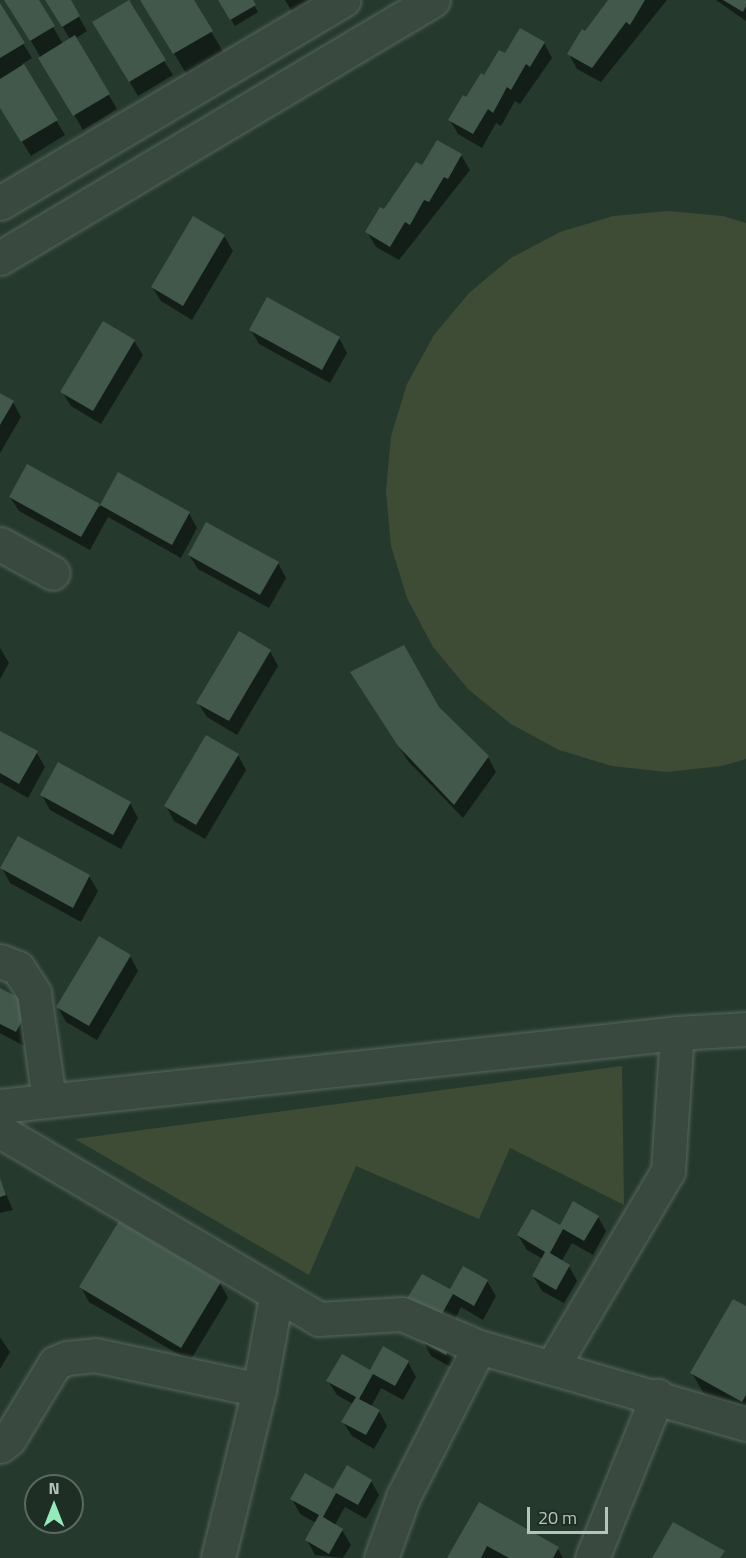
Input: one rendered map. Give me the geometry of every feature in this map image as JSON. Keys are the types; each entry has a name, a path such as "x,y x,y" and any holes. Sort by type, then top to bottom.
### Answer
{"street":[{"path":"29,241 1,200 343,0"},
{"path":"0,258 433,0"},
{"path":"209,79 233,119"},
{"path":"0,544 53,573"},
{"path":"0,960 18,968 34,993 49,1100"},
{"path":"0,1130 107,1105 676,1044 746,1029"},
{"path":"676,1044 746,1051"},
{"path":"552,1367 668,1172 676,1044"},
{"path":"0,1106 49,1100 107,1105"},
{"path":"0,1130 276,1296 319,1319 402,1314 479,1347 657,1396 746,1424"},
{"path":"218,1558 259,1390 276,1296"},
{"path":"381,1558 403,1497 479,1347"},
{"path":"0,1446 9,1439 55,1363 67,1358 95,1355 259,1390"},
{"path":"592,1558 657,1396"}],"green space":[{"path":"668,211 723,216 746,223 746,759 722,766 667,772 612,766 559,750 511,724 468,689 433,647 407,598 391,546 386,491 391,436 407,384 434,335 469,293 511,258 560,232 613,216"},
{"path":"622,1066 624,1205 510,1148 479,1219 356,1166 309,1275 75,1139"}],"building":[{"path":"4,0 39,0 55,26 30,41"},
{"path":"45,0 71,0 80,16 62,27"},
{"path":"129,0 166,60 129,82 92,22"},
{"path":"140,0 194,0 213,31 173,54"},
{"path":"218,0 253,0 256,5 230,20"},
{"path":"608,0 645,0 630,25 626,22 592,68 567,54 582,29 585,31"},
{"path":"723,0 746,0 746,6 743,12"},
{"path":"0,3 25,43 0,58"},
{"path":"520,28 545,42 530,67 526,64 511,90 507,87 493,113 488,109 473,134 448,120 463,95 466,97 481,73 484,75 499,50 505,53"},
{"path":"75,35 110,94 73,116 38,58"},
{"path":"24,64 58,120 21,142 0,108 0,79"},
{"path":"437,140 462,154 448,179 444,177 429,202 424,200 410,225 405,222 390,247 365,232 380,207 384,209 416,162 422,165"},
{"path":"193,216 225,235 183,306 151,287"},
{"path":"267,297 340,337 322,370 249,330"},
{"path":"103,321 135,340 93,411 60,392"},
{"path":"0,393 14,401 0,425"},
{"path":"27,464 100,504 81,537 9,497"},
{"path":"118,472 190,512 172,545 100,505"},
{"path":"206,522 279,562 260,595 188,555"},
{"path":"239,631 271,650 229,721 196,703"},
{"path":"404,645 439,707 489,756 454,805 398,746 350,672"},
{"path":"0,731 38,751 19,784 0,773"},
{"path":"206,735 239,754 196,825 164,806"},
{"path":"58,762 131,802 113,835 40,795"},
{"path":"18,836 90,875 73,908 0,868"},
{"path":"99,936 131,955 89,1026 56,1007"},
{"path":"0,988 31,1004 16,1032 0,1024"},
{"path":"0,1178 6,1195 0,1197"},
{"path":"573,1201 599,1216 584,1241 563,1229 550,1253 570,1265 556,1290 532,1276 545,1252 517,1235 532,1209 560,1225"},
{"path":"119,1221 221,1282 181,1348 79,1287"},
{"path":"463,1266 488,1280 474,1306 453,1294 439,1319 459,1330 446,1355 421,1341 435,1316 406,1300 422,1274 450,1289"},
{"path":"733,1299 746,1306 746,1395 742,1402 690,1373"},
{"path":"383,1346 409,1361 395,1386 373,1374 359,1399 380,1410 366,1435 341,1422 356,1397 326,1381 342,1354 370,1370"},
{"path":"347,1465 372,1480 358,1505 336,1493 323,1517 343,1529 329,1554 305,1540 319,1515 290,1499 305,1473 333,1489"},
{"path":"479,1502 559,1547 553,1558 509,1558 487,1546 481,1558 447,1558"},
{"path":"673,1522 725,1551 720,1558 652,1558"}]}
